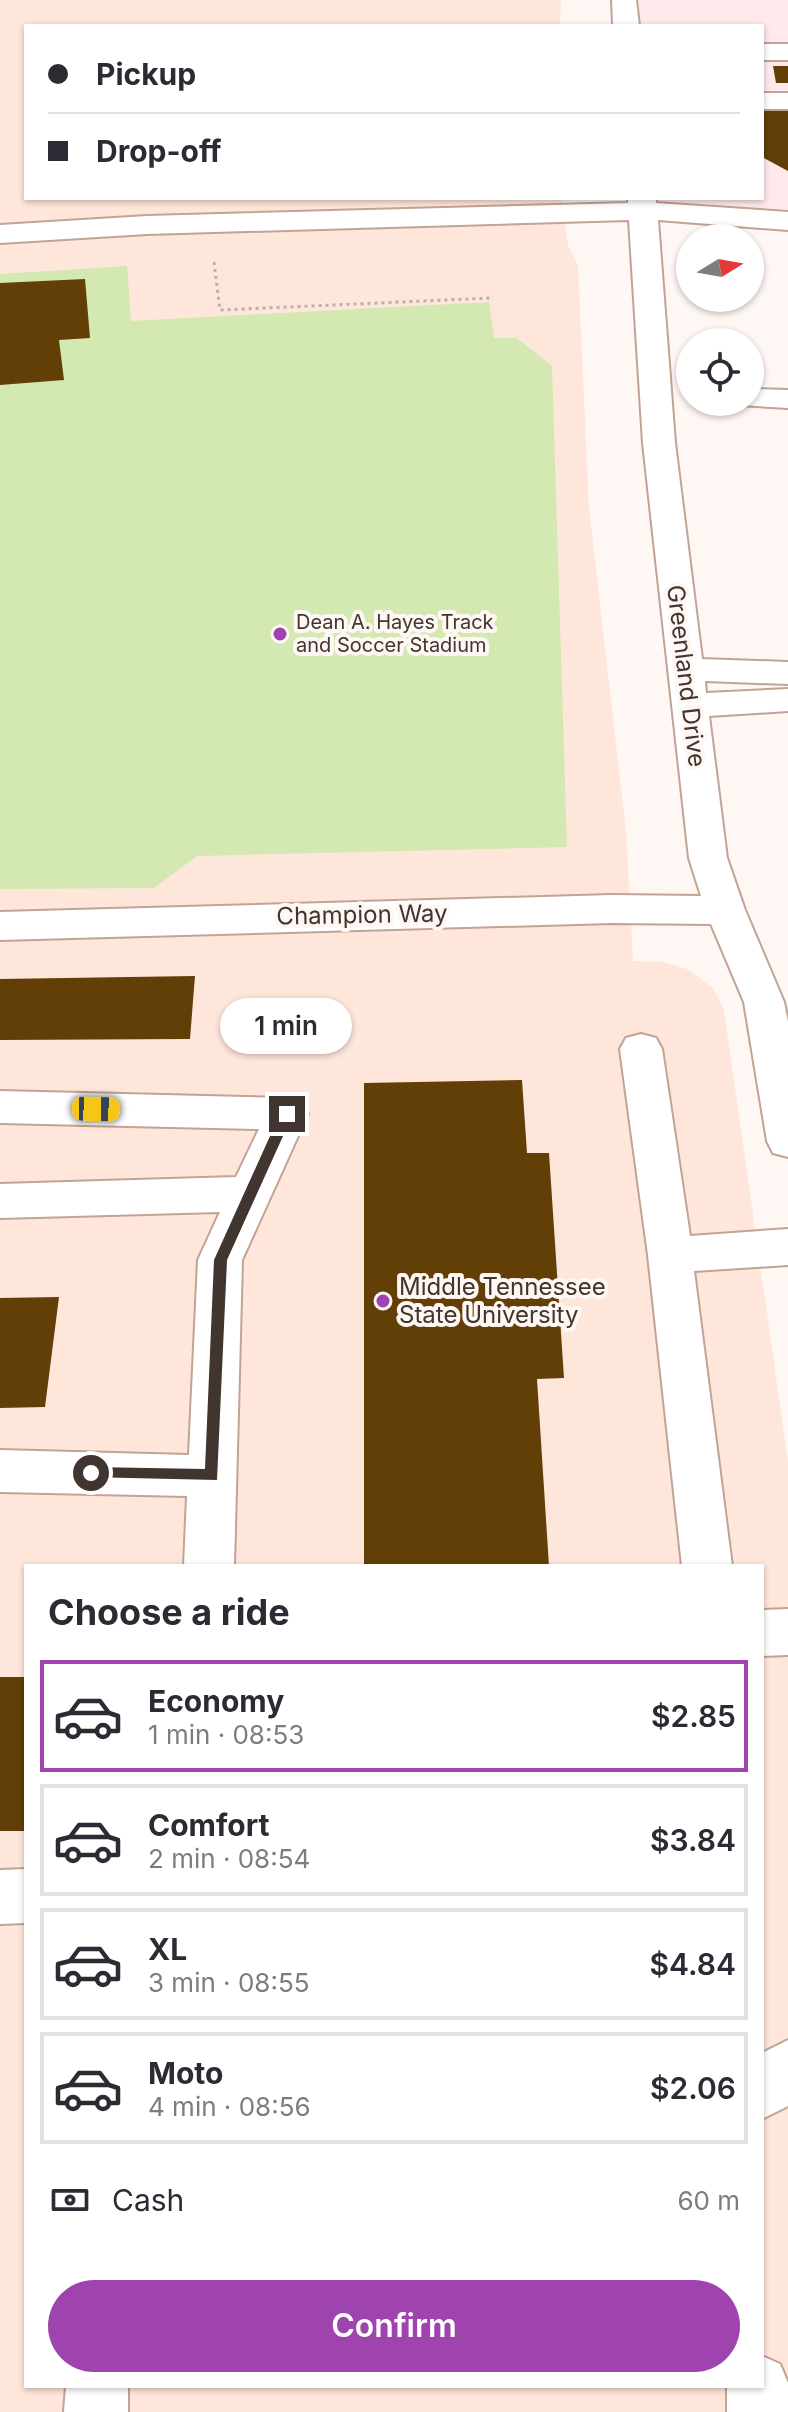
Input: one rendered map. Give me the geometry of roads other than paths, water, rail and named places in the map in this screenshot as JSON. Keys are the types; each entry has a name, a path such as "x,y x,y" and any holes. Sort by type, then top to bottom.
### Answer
{"street":[{"path":"624,0 626,24"},
{"path":"764,52 788,52"},
{"path":"764,101 788,101"},
{"path":"0,234 150,212 642,204 788,221"},
{"name":"Greenland Drive","path":"642,204 673,395 688,687 708,858 725,910 764,1002 788,1141"},
{"path":"764,398 788,399"},
{"path":"688,687 788,673"},
{"path":"688,687 788,700"},
{"name":"Champion Way","path":"0,926 612,909 725,910"},
{"path":"641,1049 670,1255 707,1564"},
{"path":"0,1107 287,1114 220,1260 209,1564"},
{"path":"0,1201 251,1194"},
{"path":"670,1255 788,1247"},
{"path":"0,1471 212,1476"},
{"path":"764,1633 788,1632"},
{"path":"0,1897 24,1896"},
{"path":"764,2088 788,2069"},
{"path":"96,2412 97,2388"},
{"path":"758,2388 759,2412"}],"place":[{"name":"Dean A. Hayes Track and Soccer Stadium","path":"280,634"},
{"name":"Middle Tennessee State University","path":"383,1301"}]}
